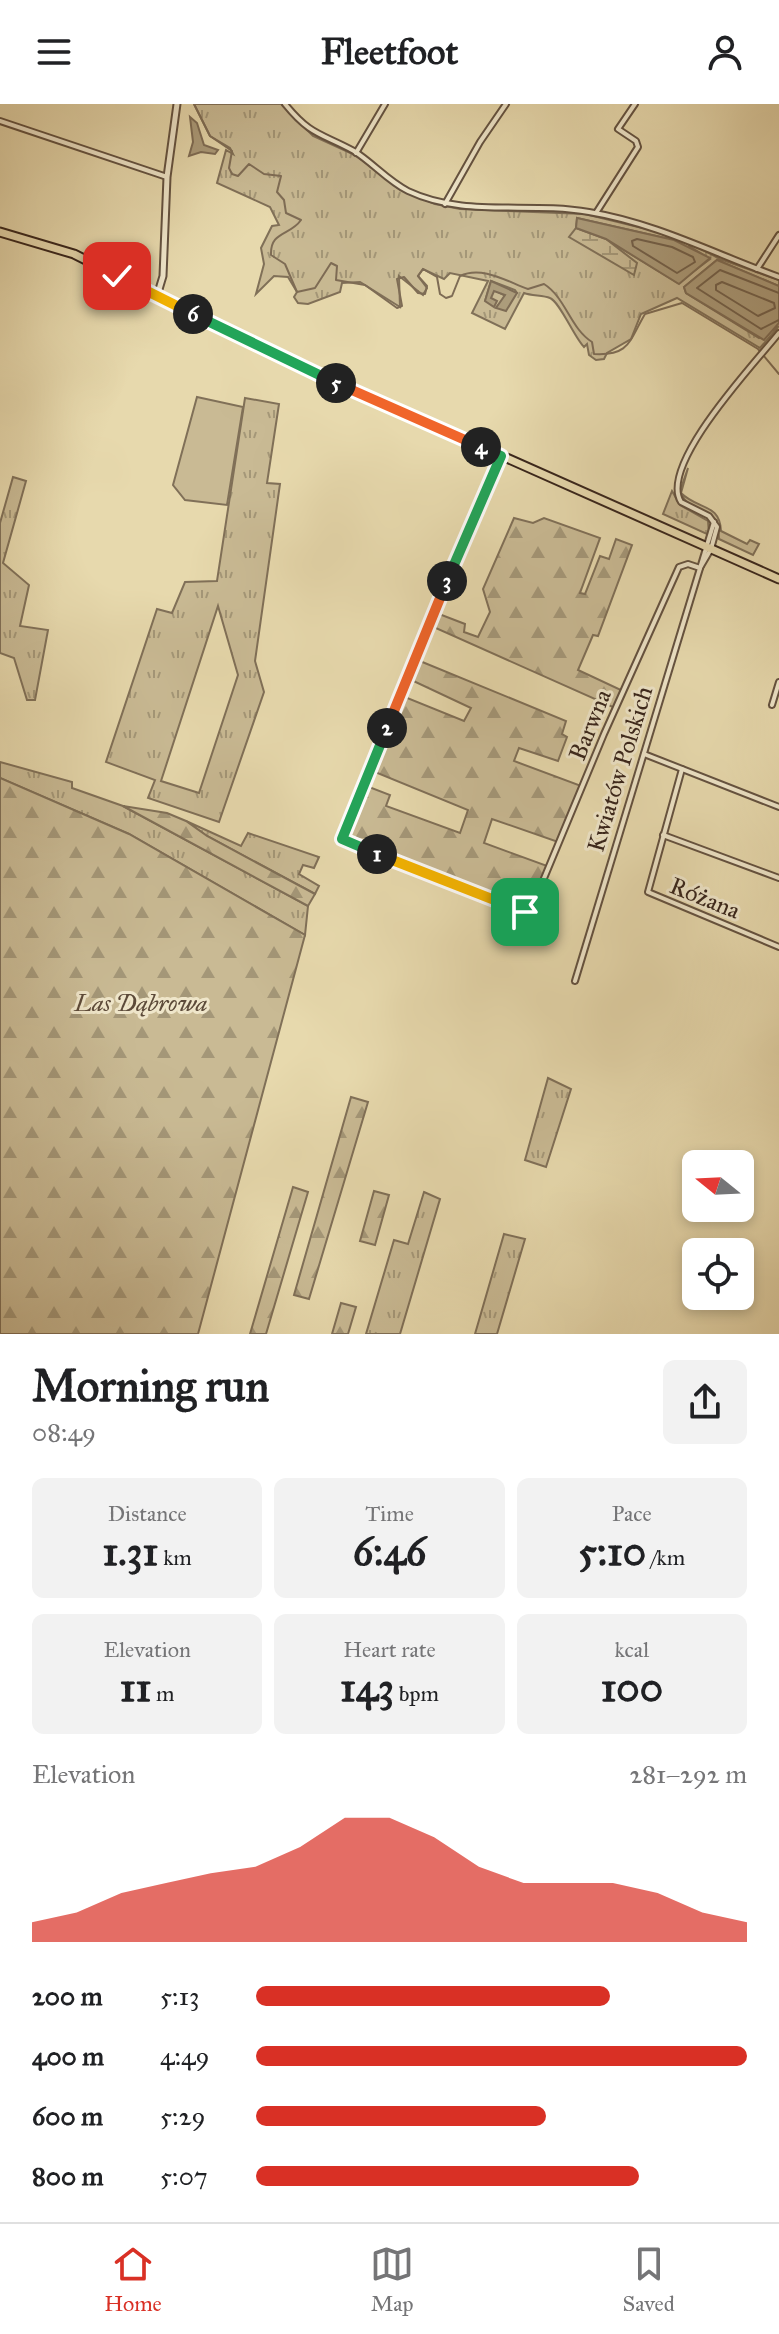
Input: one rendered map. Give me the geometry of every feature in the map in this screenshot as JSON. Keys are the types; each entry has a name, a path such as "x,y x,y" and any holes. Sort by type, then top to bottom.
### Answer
{"main road":[{"path":"0,232 71,253 293,363 779,579"}],"street":[{"path":"157,296 163,271 167,177 177,104"},
{"path":"285,104 309,130 356,153 401,187 445,204 596,213 668,231 779,277"},
{"path":"356,153 385,104"},
{"path":"445,204 480,142 506,104"},
{"path":"596,213 638,147 636,141 618,129 635,104"},
{"path":"0,121 167,177"},
{"path":"757,269 779,235"},
{"name":"Kwiatów Polskich","path":"575,981 700,568 709,548 714,522 681,502 678,485 706,419 779,333"},
{"name":"Barwna","path":"501,456 342,839 525,912 535,906 604,734 679,567 688,564 700,568"},
{"path":"772,705 779,682"},
{"path":"644,754 779,807"},
{"name":"Różana","path":"682,769 648,885 650,894 779,947"},
{"path":"663,835 779,878"}],"green space":[{"path":"194,104 281,104 313,136 357,156 399,189 435,204 460,209 585,214 671,235 665,238 577,218 576,229 606,239 678,283 710,259 689,246 692,244 720,259 779,280 779,286 717,260 684,287 686,293 759,338 779,326 760,348 677,298 641,314 631,339 607,353 604,359 596,360 589,355 587,344 584,347 550,298 524,293 505,329 472,313 488,281 450,273 444,279 423,269 418,276 427,288 423,295 399,276 400,307 360,282 342,283 340,292 308,304 298,303 294,297 297,292 288,277 274,276 256,294 264,264 261,248 272,226 279,225 270,207 217,183 226,150 233,154 230,148 210,136","holes":["491,281 517,293 496,308 506,296 494,290 485,301"]},
{"path":"576,228 606,239 637,263 634,275 569,237"},
{"path":"197,397 243,407 227,505 185,500 173,485"},
{"path":"245,398 279,404 267,483 280,484 255,661 264,692 219,822 148,798 155,780 106,762 157,609 172,613 185,582 217,581","holes":["218,606 238,675 199,793 161,781"]},
{"path":"13,477 26,481 3,563 29,585 20,626 48,630 35,700 27,700 14,658 0,653 0,523"},
{"path":"672,491 680,505 708,521 709,535 663,514"},
{"path":"681,493 712,511 720,522 721,531 747,544 750,540 759,544 753,555 719,539 714,519 690,505"},
{"path":"514,518 533,523 544,518 600,538 580,593 585,594 600,556 609,559 616,539 632,545 598,636 593,635 578,670 623,691 615,708 429,625 434,612 465,624 464,632 478,637 490,612 483,589"},
{"path":"415,659 566,721 562,734 567,737 558,761 519,748 514,761 584,787 561,843 492,819 484,843 550,867 530,912 342,839 364,785 390,795 386,806 460,833 468,810 370,770 400,695 464,721 471,708 407,678"},
{"path":"0,762 72,782 72,788 123,806 308,906 305,935 129,834 0,778"},
{"name":"Las Dąbrowa","path":"0,778 129,834 305,935 198,1334 0,1334"},
{"path":"123,806 167,813 186,821 207,836 315,894 308,906"},
{"path":"186,821 241,846 248,833 319,857 314,868 303,865 299,874 319,886 315,894 207,836"},
{"path":"548,1078 571,1089 546,1167 525,1160"},
{"path":"351,1097 368,1102 309,1299 294,1295"},
{"path":"293,1187 308,1192 266,1334 250,1334"},
{"path":"374,1191 389,1195 375,1245 360,1241"},
{"path":"424,1192 440,1199 400,1334 366,1334 394,1240 408,1244"},
{"path":"504,1234 525,1239 497,1334 475,1334"},
{"path":"341,1303 356,1307 348,1334 332,1334"}],"water":[{"path":"190,117 197,123 204,145 218,150 215,154 201,152 189,156 193,142"},
{"path":"577,218 674,240 710,258 679,284 606,239 576,228"},
{"path":"717,260 779,286 779,323 764,340 686,293 684,287"},
{"path":"491,281 517,293 506,311 496,308 505,295 494,291 491,298 497,301 494,307 485,301"}],"waterway":[{"path":"194,104 210,136 232,151 229,168 232,174 238,176 249,164 264,174 281,176 277,192 284,200 286,213 301,220 277,238 271,255 285,264 297,292 315,288 331,263 337,266 336,280 365,285 397,308 402,306 397,279 404,277 418,293 425,294 427,286 418,276 423,269 437,277 440,294 446,298 452,296 460,276 468,273 486,273 528,289 544,284 558,297 578,329 592,342 594,354 622,349 645,314 682,303 758,349 779,374"}],"route":[{"path":"117,276 284,359 501,456 342,839 525,912"}]}
